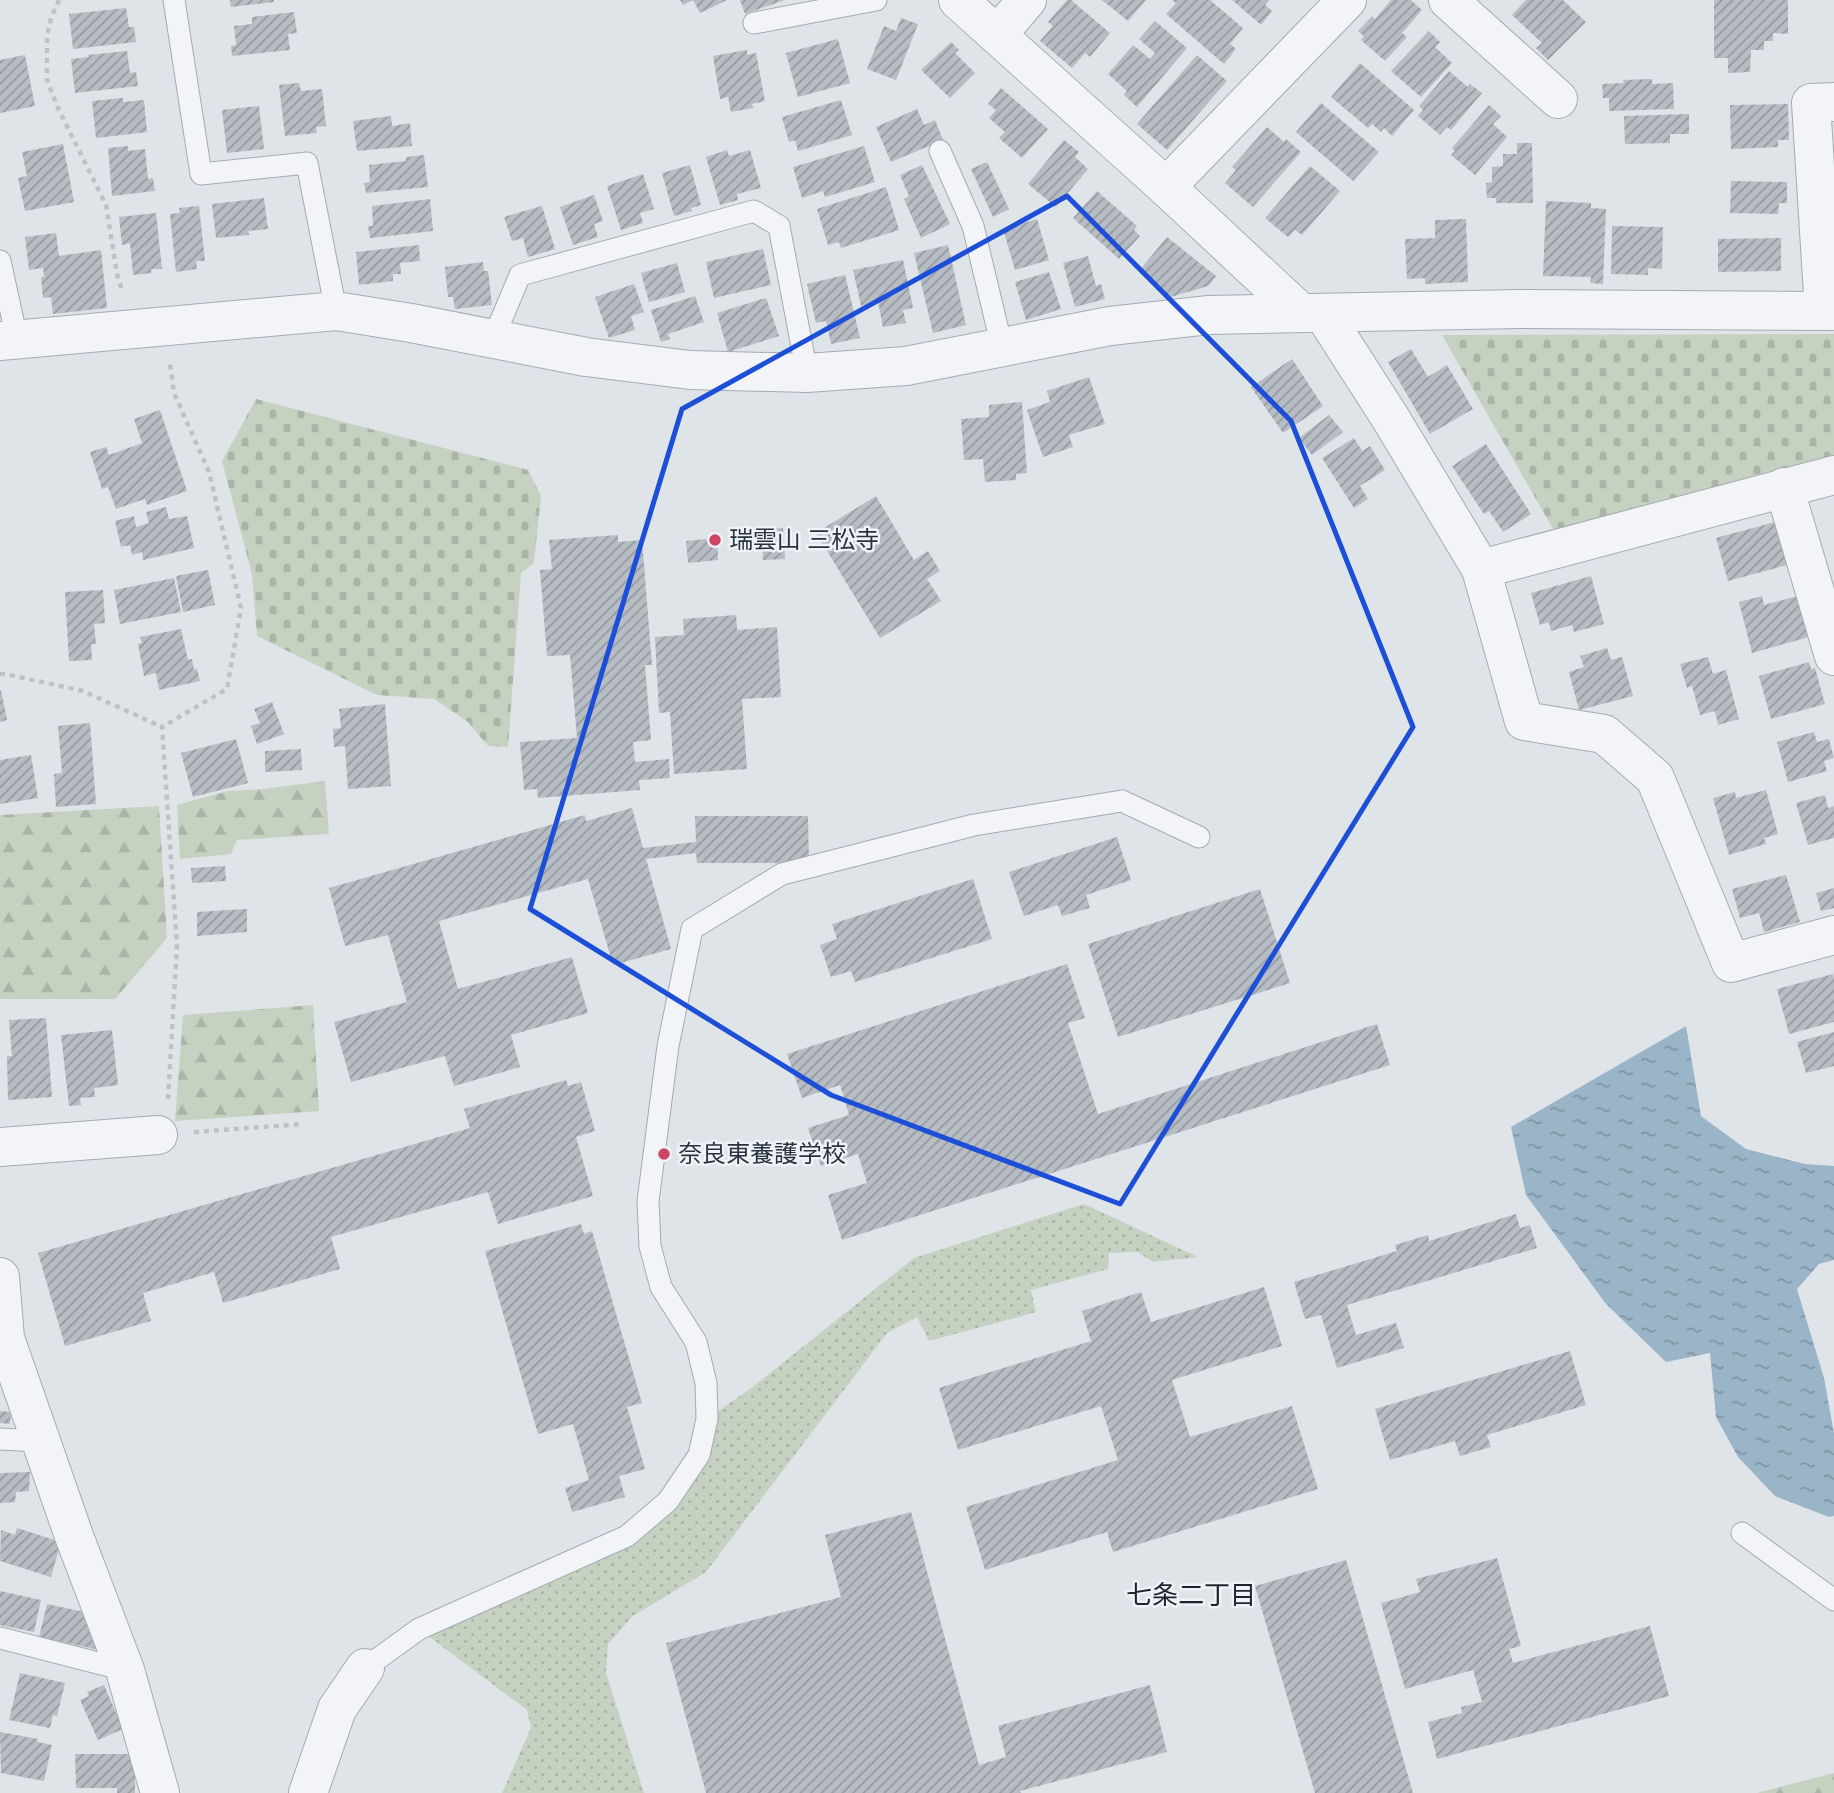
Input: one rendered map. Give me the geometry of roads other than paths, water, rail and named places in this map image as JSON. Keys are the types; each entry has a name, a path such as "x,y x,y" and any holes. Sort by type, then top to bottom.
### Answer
{"street":[{"path":"958,0 1166,187 1312,313 1391,419 1481,569 1524,721 1604,734 1655,778 1731,963 1834,935"},
{"path":"997,35 1027,0"},
{"path":"1166,187 1347,0"},
{"path":"1448,0 1558,99"},
{"path":"8,340 335,311 586,357 690,370 807,373 906,366 1110,326 1209,315 1519,309 1829,311 1811,103 1834,102"},
{"path":"1481,569 1834,475"},
{"path":"1784,487 1834,656"},
{"path":"0,1147 158,1135"},
{"path":"0,1276 5,1338 74,1536 125,1670 160,1793"},
{"path":"308,1793 337,1709 365,1668"}],"lane":[{"path":"174,0 201,174 307,163 335,311"},
{"path":"754,23 876,0"},
{"path":"940,151 973,226 1002,347"},
{"path":"493,339 520,275 754,211 779,226 807,373"},
{"path":"0,261 8,340"},
{"path":"365,1668 419,1629 627,1536 668,1501 699,1455 707,1419 706,1383 696,1342 661,1287 650,1246 648,1201 668,1046 692,929 782,874 974,825 1122,801 1199,837"},
{"path":"0,1438 40,1441"},
{"path":"1742,1533 1834,1600"},
{"path":"0,1638 125,1670"}],"water":[{"path":"1686,1026 1701,1116 1746,1149 1805,1164 1834,1166 1834,1260 1819,1264 1797,1289 1824,1378 1834,1433 1834,1516 1829,1517 1775,1496 1738,1457 1716,1417 1710,1353 1666,1362 1606,1304 1526,1195 1511,1127"}],"place":[{"name":"瑞雲山 三松寺","path":"715,540"},
{"name":"奈良東養護学校","path":"664,1154"}],"district":[{"name":"七条二丁目","path":"1191,1595"}]}
